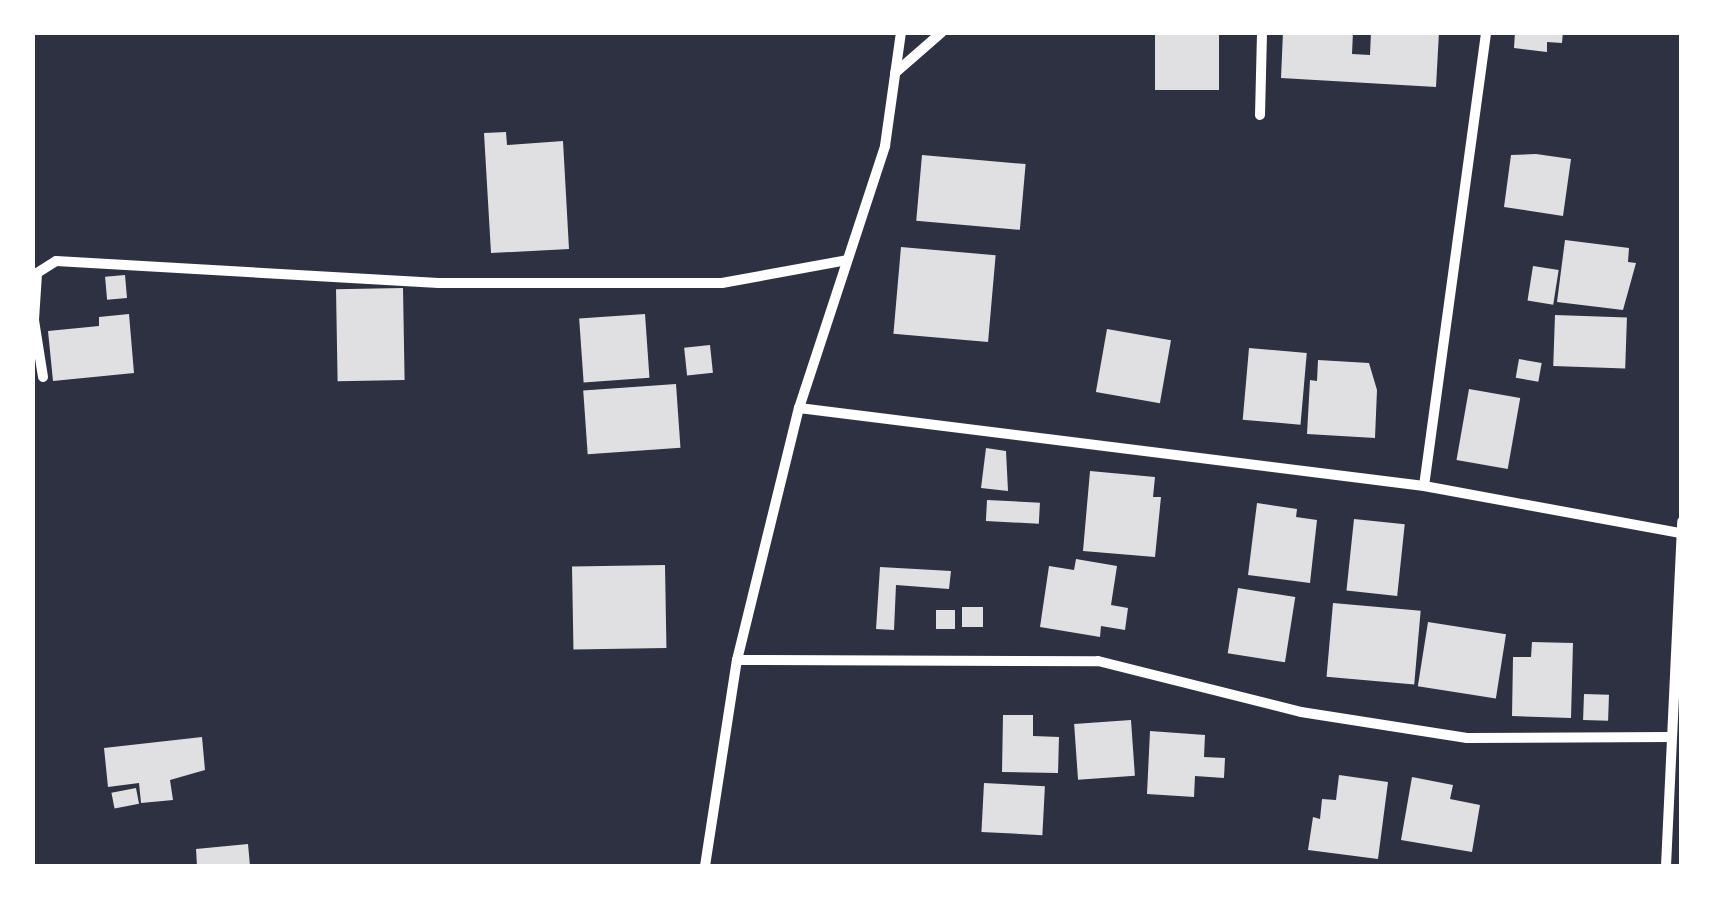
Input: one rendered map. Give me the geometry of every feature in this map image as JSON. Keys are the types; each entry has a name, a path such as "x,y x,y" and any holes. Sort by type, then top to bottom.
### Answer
{"street":[{"path":"705,866 736,660 799,408 885,146 901,32"},
{"path":"895,73 942,32"},
{"path":"1260,114 1262,32"},
{"path":"1424,486 1486,32"},
{"path":"43,378 34,320 37,273 56,261 438,283 722,282 848,260"},
{"path":"799,408 1424,486 1681,533"},
{"path":"1666,866 1682,521"},
{"path":"736,660 1098,661 1301,712 1467,738 1672,737"}],"building":[{"path":"1155,32 1219,32 1219,90 1155,90"},
{"path":"1283,32 1353,32 1352,54 1370,55 1371,32 1439,32 1436,87 1281,78"},
{"path":"1515,32 1563,32 1562,43 1547,42 1547,52 1514,48"},
{"path":"506,132 507,145 563,141 569,249 491,253 484,133"},
{"path":"922,155 1026,164 1020,230 916,221"},
{"path":"1511,155 1571,159 1563,216 1504,207"},
{"path":"1565,240 1629,248 1628,262 1636,263 1623,310 1557,302"},
{"path":"901,247 996,255 988,342 893,334"},
{"path":"1533,266 1559,270 1553,305 1528,301"},
{"path":"125,275 127,298 107,300 105,277"},
{"path":"403,288 405,380 338,381 336,289"},
{"path":"129,314 134,373 53,381 48,331 99,326 99,317"},
{"path":"645,314 649,378 584,382 579,319"},
{"path":"1555,315 1627,318 1625,368 1553,366"},
{"path":"1107,329 1171,340 1160,403 1096,392"},
{"path":"710,345 713,373 687,376 684,348"},
{"path":"1249,348 1307,353 1301,425 1243,420"},
{"path":"1519,359 1542,363 1538,382 1516,378"},
{"path":"1318,360 1369,363 1377,390 1375,438 1307,434 1310,380 1317,381"},
{"path":"676,384 680,448 588,454 583,390"},
{"path":"1469,389 1520,398 1508,469 1456,460"},
{"path":"986,448 1006,451 1008,491 981,488"},
{"path":"1090,471 1155,477 1153,497 1161,497 1155,557 1083,551"},
{"path":"987,500 1040,503 1039,524 986,521"},
{"path":"1257,503 1297,509 1296,517 1317,520 1310,583 1248,575"},
{"path":"1354,519 1405,524 1397,596 1346,591"},
{"path":"1076,559 1117,566 1111,605 1128,608 1125,630 1101,626 1100,637 1040,627 1049,566 1074,570"},
{"path":"665,565 666,648 573,650 572,567"},
{"path":"880,567 951,571 949,589 896,585 894,630 876,629"},
{"path":"1238,588 1295,597 1285,662 1228,653"},
{"path":"1333,603 1421,611 1414,684 1327,677"},
{"path":"962,607 983,607 983,627 962,627"},
{"path":"936,610 955,610 955,629 936,629"},
{"path":"1428,622 1506,634 1496,699 1418,686"},
{"path":"1532,642 1573,643 1571,718 1512,716 1513,657 1531,657"},
{"path":"1584,694 1609,695 1608,721 1583,720"},
{"path":"1003,715 1033,715 1033,736 1059,737 1058,773 1002,772"},
{"path":"1131,720 1135,776 1078,780 1074,724"},
{"path":"1150,731 1205,735 1204,757 1225,758 1224,778 1195,776 1194,797 1147,794"},
{"path":"202,737 205,770 170,780 173,800 141,803 139,783 108,787 104,748"},
{"path":"1339,775 1388,782 1378,859 1308,850 1313,817 1320,819 1322,799 1336,800"},
{"path":"1412,777 1453,785 1450,799 1480,805 1472,852 1401,840"},
{"path":"984,783 1045,786 1042,835 981,832"},
{"path":"136,788 139,804 115,808 111,793"},
{"path":"248,844 250,866 197,866 196,849"}]}
